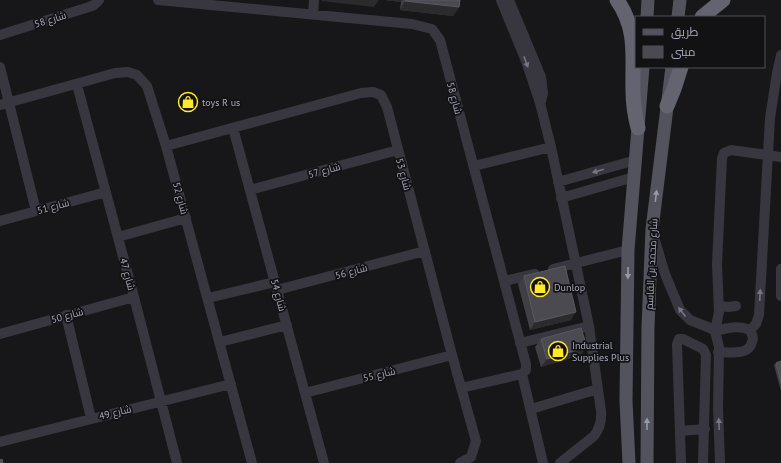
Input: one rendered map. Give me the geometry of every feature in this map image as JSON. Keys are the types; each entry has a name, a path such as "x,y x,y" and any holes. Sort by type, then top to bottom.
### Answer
{"highway":[{"path":"618,0 625,13 633,40 633,93 638,128"},
{"path":"703,16 723,0"},
{"path":"668,106 681,68"}],"main road":[{"path":"647,16 648,0"},
{"path":"678,16 680,0"},
{"path":"629,463 626,401 628,250 643,68"},
{"name":"شارع محمد بن القاسم","path":"647,463 648,327 652,229 672,68"},
{"path":"625,463 628,449"}],"street":[{"name":"شارع 58","path":"0,35 89,7 94,5 99,0"},
{"name":"شارع 58","path":"158,0 412,24 432,29 440,40 526,364 526,370 522,374 544,463"},
{"path":"313,14 314,0"},
{"path":"501,0 526,61 540,103 551,147 589,326 602,418 598,430 594,436 573,451 560,463"},
{"path":"509,0 541,77 543,93 540,103"},
{"path":"750,330 756,324 759,315 772,100 781,55"},
{"path":"0,67 4,105 36,211"},
{"name":"شارع 52","path":"4,105 115,73 128,72 138,75 147,86 166,146 252,463"},
{"name":"شارع 47","path":"77,85 177,463"},
{"name":"شارع 53","path":"166,146 362,93 373,92 381,95 387,107 476,441 471,457 460,463"},
{"name":"شارع 54","path":"233,128 324,463"},
{"path":"474,166 551,147"},
{"name":"شارع 57","path":"250,190 398,150"},
{"path":"681,463 677,344 680,339 703,349 706,355 703,460 719,461 718,343 715,331 719,306 717,242 722,158 726,152 731,150 781,157"},
{"path":"558,182 636,160"},
{"path":"561,198 634,177"},
{"name":"شارع 51","path":"0,221 106,192"},
{"path":"118,237 186,218"},
{"path":"652,229 665,274 680,310 690,320 715,331 730,327 739,327 750,330"},
{"path":"504,281 628,250"},
{"name":"شارع 56","path":"208,298 247,286 276,286 425,251"},
{"path":"781,269 781,296"},
{"name":"شارع 50","path":"0,334 134,297"},
{"path":"719,306 736,306"},
{"path":"66,315 91,418"},
{"path":"220,342 287,325"},
{"path":"520,343 589,326"},
{"path":"718,352 746,350 752,345 753,341 750,330"},
{"name":"شارع 55","path":"305,393 452,355"},
{"path":"461,388 522,374"},
{"name":"شارع 49","path":"0,442 231,384"},
{"path":"531,409 598,389"},
{"path":"680,431 705,429"}],"building":[{"path":"460,0 459,7 405,1"},
{"path":"565,266 576,312 535,322 524,276"},
{"path":"581,328 587,347 547,359 541,339"},
{"path":"781,361 781,383 776,363"}],"place":[{"name":"toys R us","path":"188,102"},
{"name":"Dunlop","path":"540,287"},
{"name":"Industrial Supplies Plus","path":"558,351"}]}
